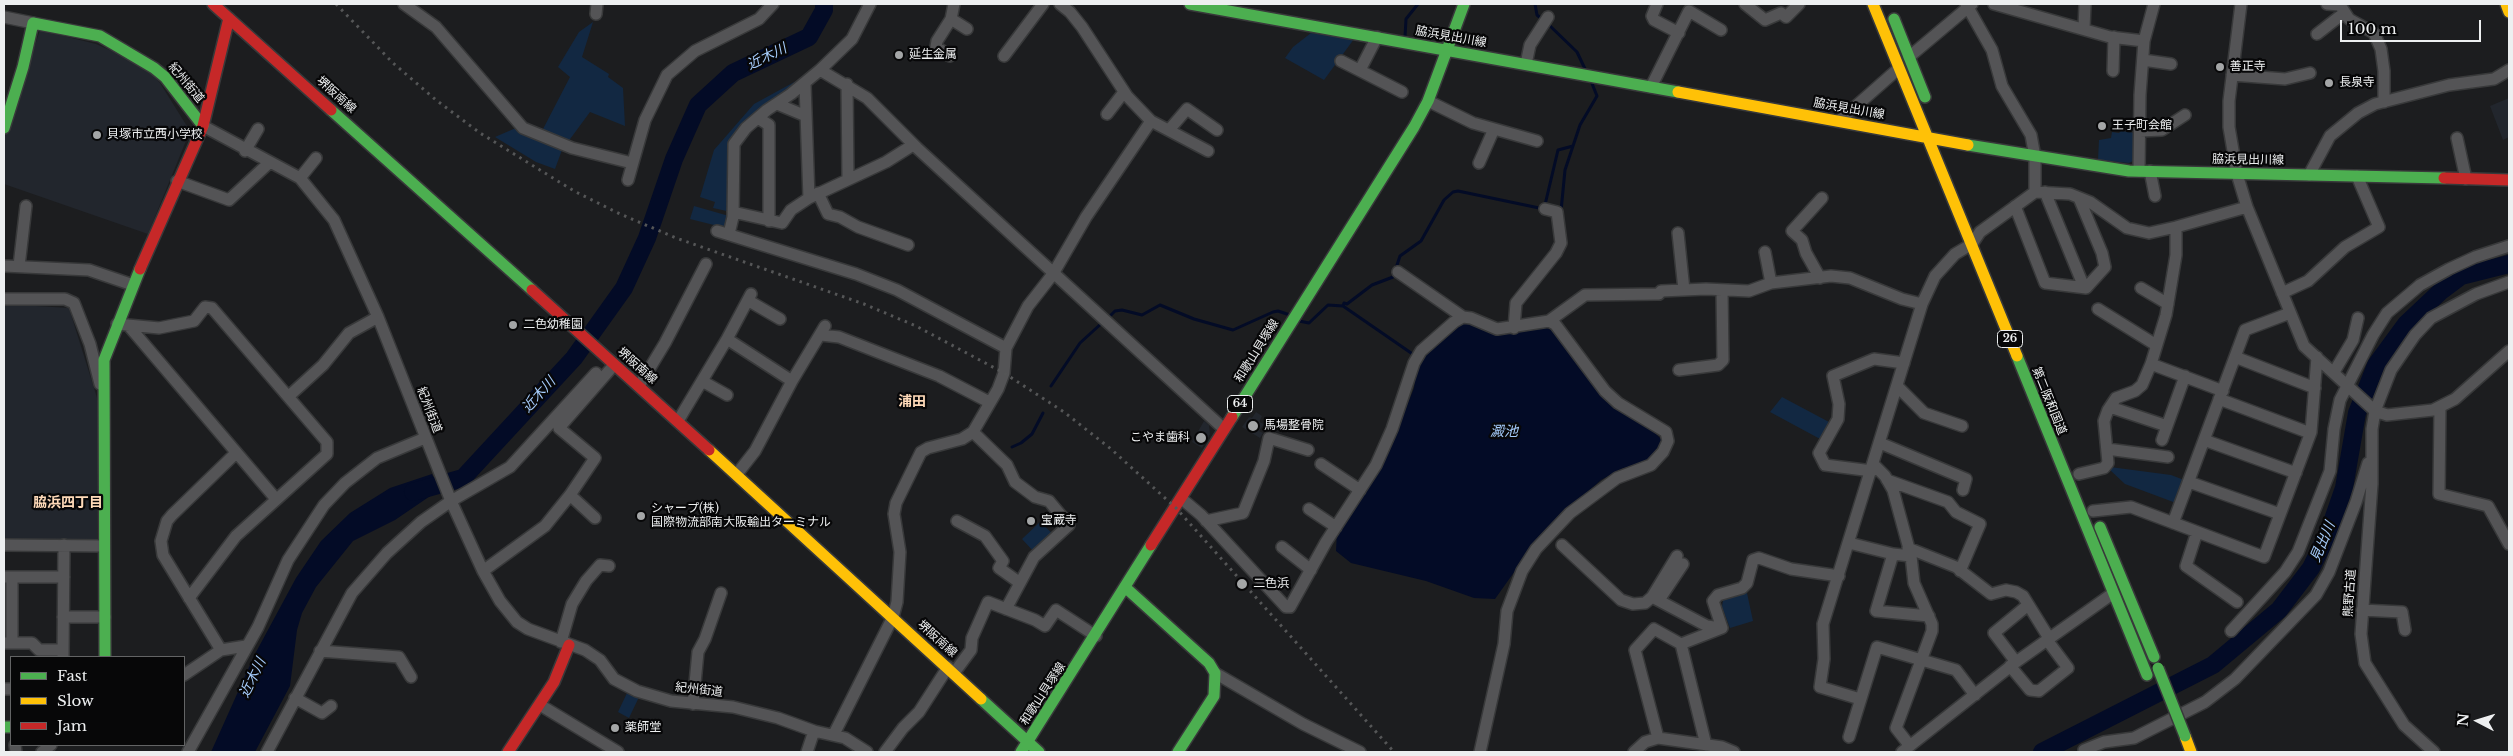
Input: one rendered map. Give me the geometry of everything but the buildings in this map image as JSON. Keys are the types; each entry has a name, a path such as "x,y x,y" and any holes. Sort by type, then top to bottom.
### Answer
{"main road":[{"name":"堺阪南線","path":"213,4 737,474 1039,752"},
{"path":"105,656 104,360 122,324 133,285 202,126 226,15 232,4"},
{"name":"脇浜見出川線","path":"1190,4 1928,137 1940,135 2035,157 2144,171 2509,180"},
{"name":"和歌山貝塚線","path":"1021,752 1391,166 1428,101 1464,4"},
{"name":"第二阪和国道","path":"1873,4 2148,680"},
{"path":"1887,4 1931,112"},
{"path":"2506,4 2509,12"},
{"path":"4,128 23,67 33,23"},
{"name":"紀州街道","path":"33,23 100,36 154,68 164,77 202,126"},
{"path":"1940,135 1947,152"},
{"path":"1978,227 1987,249"},
{"path":"2091,507 2191,752"},
{"path":"1126,588 1209,663 1216,673 1214,696 1178,752"},
{"path":"508,752 554,682 565,644"},
{"path":"2161,712 2168,730"}],"street":[{"path":"404,4 436,26 524,128 572,148 632,163"},
{"path":"628,180 644,120 667,76 695,51 758,19 772,4"},
{"path":"729,234 733,212 733,147 746,128 805,84 852,39 870,4"},
{"path":"950,56 936,47 937,41 951,19 954,4"},
{"path":"1004,51 1023,24 1043,4"},
{"path":"1060,4 1078,22 1124,92 1151,121 1208,151"},
{"path":"1657,4 1652,16 1654,20 1679,33"},
{"path":"1745,4 1765,20 1781,13 1786,17 1797,4"},
{"path":"1994,4 2114,37 2144,41"},
{"path":"2084,29 2086,4"},
{"path":"2154,4 2144,41 2140,131 2144,171 2155,196"},
{"path":"2241,4 2232,75 2229,127 2237,174 2246,207 2304,346 2375,410 2387,415 2433,410 2455,399 2509,351"},
{"path":"2328,4 2342,7 2349,19 2374,34 2381,49 2384,71 2384,102"},
{"path":"1909,57 1969,5 1992,50 2002,86 2031,135 2040,192 2084,287"},
{"path":"2317,34 2342,7"},
{"path":"1651,87 1689,12 1721,30"},
{"name":"紀州街道","path":"4,17 33,23"},
{"path":"1526,64 1530,44 1548,17"},
{"path":"951,19 967,29"},
{"path":"2113,71 2114,37"},
{"path":"1360,70 1376,38"},
{"path":"2143,60 2171,64"},
{"path":"1341,61 1402,92"},
{"path":"1840,121 1898,69"},
{"path":"820,70 847,84 867,98 913,145 1224,429"},
{"path":"2309,175 2330,136 2358,113 2384,102 2431,91 2449,84 2494,79 2509,70"},
{"path":"2232,75 2285,79 2310,73"},
{"path":"805,84 813,195 828,214 840,217 858,227 908,244"},
{"path":"847,84 848,179"},
{"path":"1107,114 1124,92"},
{"path":"1428,101 1473,123 1537,140"},
{"path":"776,104 806,116"},
{"path":"1169,130 1188,108 1217,130"},
{"path":"2140,131 2162,130 2185,115"},
{"path":"758,118 769,125 769,221"},
{"path":"834,734 893,617 900,575 900,552 894,514 896,503 921,452 928,448 962,439 973,432 998,389 1004,373 1006,348 1028,306 1053,274 1086,217 1151,121"},
{"name":"紀州街道","path":"202,126 245,151 300,178 334,220 378,317 450,500 482,571 500,601 517,622 528,630 585,650 600,660 614,679 637,691 671,701 733,707 778,718 814,731 834,734 853,742 867,752"},
{"path":"245,151 258,129"},
{"path":"1479,163 1494,129"},
{"path":"2457,138 2466,179"},
{"path":"733,212 782,223 791,210 813,195 886,162 913,145"},
{"path":"300,178 316,158"},
{"path":"177,182 229,200 270,162"},
{"path":"2282,292 2308,281 2345,247 2378,227 2357,176"},
{"path":"1860,699 1820,687 1824,659 1823,624 1873,468 1922,304 1935,276 1955,254 1972,244 1978,227 2040,192 2070,194 2090,202 2127,228 2149,232 2176,228 2246,207"},
{"path":"1820,278 1806,253 1802,240 1792,230 1822,198"},
{"path":"2015,206 2045,283 2084,287 2105,267 2102,253 2079,198"},
{"path":"19,266 26,206"},
{"path":"1514,328 1516,303 1556,253 1561,242 1557,212 1545,209"},
{"path":"2079,474 2104,468 2108,463 2104,421 2110,406 2116,398 2135,391 2142,385 2151,364 2168,304 2176,255 2176,228"},
{"path":"717,231 856,274 897,290 1006,348"},
{"path":"1678,233 1684,290"},
{"path":"2231,630 2285,572 2298,552 2330,470 2334,429 2340,400 2373,335 2387,313 2404,297 2449,269 2475,257 2509,246"},
{"path":"1765,252 1771,284"},
{"path":"639,386 665,343 706,264"},
{"path":"4,266 89,270 133,285"},
{"path":"1398,272 1463,317 1471,318 1497,329 1514,328 1549,321 1585,296 1659,294 1661,291 1684,290 1749,291 1771,284 1820,278 1850,278 1902,299 1922,304"},
{"name":"熊野古道","path":"2434,752 2404,725 2365,664 2361,634 2372,484 2372,429 2375,410 2392,370 2415,336 2431,318 2476,294 2509,282"},
{"path":"2140,288 2168,304"},
{"path":"1679,370 1718,365 1723,360 1722,290"},
{"path":"678,421 750,298 780,319"},
{"path":"4,299 65,299 74,303 90,344 103,395"},
{"path":"122,324 160,328 194,321 205,308 212,308 327,442 327,454 236,536 189,598"},
{"path":"2098,309 2156,345"},
{"path":"2173,523 2245,330 2290,313"},
{"path":"289,396 323,365 349,333 378,317"},
{"path":"1182,499 1206,521 1286,607 1290,607 1310,570 1385,446 1420,351 1454,322 1463,317"},
{"path":"2334,372 2353,340 2358,318"},
{"path":"1480,752 1504,644 1507,611 1522,571 1536,549 1570,513 1617,478 1651,465 1663,452 1668,441 1666,432 1624,407 1605,391 1555,324 1549,321"},
{"path":"122,324 276,499"},
{"path":"737,474 755,451 792,381 823,331 939,376 989,402"},
{"path":"727,339 792,381"},
{"path":"2235,357 2315,388"},
{"path":"2091,507 2130,507 2264,557 2310,433 2317,357"},
{"path":"1904,364 1874,359 1834,376 1839,404 1838,419 1820,453 1825,466 1873,468 1887,480 1893,490 1910,552 1914,583 1932,624 1932,631 1896,728 1906,749 2013,664 2112,594"},
{"path":"482,571 544,526 570,494 595,458 559,428 610,361"},
{"path":"2151,364 2185,376 2221,395 2310,433"},
{"path":"267,752 352,593 387,553 420,522 450,500 510,468 596,372"},
{"path":"2162,440 2185,376"},
{"path":"702,381 727,396"},
{"path":"1898,386 1924,413 1962,426"},
{"path":"2110,406 2167,426"},
{"path":"2440,406 2439,494 2488,506 2509,544"},
{"path":"2084,750 2104,742 2134,738 2204,702 2235,679 2316,595 2328,572 2356,502 2368,462 2372,429"},
{"path":"973,432 1007,465 1015,482 1035,497 1049,501 1069,525 1034,556 1006,609"},
{"path":"1206,521 1243,513 1264,461 1269,438 1308,450"},
{"path":"188,752 258,627 288,560 324,505 345,483 377,458 426,440"},
{"path":"2204,440 2296,473"},
{"path":"1880,443 1966,480 1963,490"},
{"path":"2107,448 2146,458 2168,457"},
{"path":"221,650 163,555 161,541 172,514 236,453"},
{"path":"1321,464 1360,490"},
{"path":"1887,480 1948,502 1956,512 1980,524 1960,571"},
{"path":"2188,482 2280,514"},
{"path":"570,494 595,518"},
{"path":"1309,510 1336,527"},
{"path":"957,521 985,536 1004,561 999,568 1020,584"},
{"path":"2198,532 2186,566 2237,602"},
{"path":"1849,543 1893,554 1910,552 1938,558 1960,571 1991,594 2006,590 2023,596 2048,639 2068,668 2039,691 2030,690 1994,633 2028,605"},
{"path":"4,545 104,546"},
{"path":"64,545 64,577 63,617 63,653 39,650 32,643 8,643 8,577 64,577"},
{"path":"1562,545 1621,600 1632,604 1645,603 1655,598 1680,560"},
{"path":"1282,547 1310,570"},
{"path":"1893,554 1876,611 1929,616"},
{"path":"1722,628 1714,601 1718,595 1742,588 1747,583 1753,560 1759,558 1791,569 1839,576"},
{"path":"565,644 572,604 586,581 600,565 609,566"},
{"path":"693,704 698,652 705,639 721,593"},
{"path":"1655,598 1707,626 1722,628"},
{"path":"885,752 951,670 971,650 972,638 988,602 1045,626 1056,610 1096,636"},
{"path":"2362,610 2402,612 2405,630"},
{"path":"63,617 104,617"},
{"path":"1681,644 1722,628"},
{"path":"1658,738 1635,650 1654,629 1681,644 1706,745"},
{"path":"185,674 221,650 246,646"},
{"path":"1849,737 1877,647 1956,670 1975,694"},
{"path":"320,651 399,657 411,677"},
{"path":"1216,673 1303,724 1360,752"},
{"path":"295,698 322,712 331,706"},
{"path":"540,705 618,752"},
{"path":"807,752 814,731"},
{"path":"1634,752 1645,742 1658,738 1722,747 1734,752"}],"shaded area":[{"path":"593,22 582,57 609,74 608,77 623,88 625,126 590,112 562,150 555,169 536,162 495,137 525,124 542,131 570,77 558,67 579,32"},
{"name":"貝塚市立西小学校","path":"40,30 96,44 144,65 160,83 190,131 148,234 4,184 4,139"},
{"path":"1311,33 1354,39 1324,80 1285,58 1293,47"},
{"path":"798,80 803,83 735,138 731,212 713,208 715,202 700,197 714,150 754,104"},
{"path":"2509,98 2509,137 2503,140 2490,106"},
{"path":"2121,131 2135,133 2133,161 2129,163 2098,160 2099,140 2111,138 2112,132 2119,133"},
{"path":"694,206 729,216 726,228 690,219"},
{"path":"4,304 69,308 99,404 97,540 4,541"},
{"path":"1782,397 1829,422 1822,440 1770,412"},
{"name":"馬場整骨院","path":"1256,412 1262,416 1259,422 1264,424 1259,431 1263,433 1260,438 1242,427 1249,417 1252,418"},
{"name":"こやま歯科","path":"1204,421 1209,425 1210,434 1202,448 1192,442"},
{"path":"2110,467 2171,475 2184,480 2176,503 2125,484 2110,470"},
{"path":"1040,522 1053,534 1034,552 1022,539"},
{"path":"1747,593 1753,621 1730,628 1722,607 1723,600"},
{"path":"627,693 639,697 629,718 618,712"}],"water":[{"name":"澱池","path":"1467,320 1486,330 1543,326 1553,331 1595,387 1613,404 1651,429 1661,439 1662,448 1639,466 1623,468 1601,480 1576,502 1527,554 1495,599 1474,598 1426,581 1351,563 1336,551 1337,532 1367,490 1399,426 1414,388 1418,359 1458,325"},
{"path":"432,474 439,490 395,520 353,541 316,587 302,613 297,630 290,686 255,752 211,752 255,654 296,578 321,541 350,513 390,488"}],"waterway":[{"name":"近木川","path":"413,492 463,478 574,358 624,288 647,238 674,159 698,105 733,73 809,37 824,10 824,4"},
{"path":"1405,37 1406,19 1418,4"},
{"path":"1535,4 1537,15 1543,20"},
{"path":"1548,24 1577,52 1586,71"},
{"path":"1561,211 1565,170 1580,125 1597,96 1591,81"},
{"path":"1343,306 1344,303 1347,304 1372,285 1393,277 1400,256 1421,241 1444,200 1453,192 1458,191 1544,209 1558,150 1573,146"},
{"name":"見出川","path":"2042,752 2213,665 2279,610 2311,568 2329,531 2344,488 2357,413 2376,365 2406,324 2441,291 2461,276 2509,264"},
{"path":"1108,318 1115,311 1122,310 1142,315 1160,305 1194,319 1233,330 1273,312 1278,311 1290,315"},
{"path":"1299,321 1309,323 1328,305 1343,306 1414,355"},
{"path":"1051,386 1080,343 1103,322"},
{"path":"1012,447 1021,443 1032,434 1043,413"}],"railway":[{"path":"336,4 393,63 436,100 480,133 574,191 618,213 676,238 864,304 916,326 1004,373 1064,412 1111,449 1176,508 1394,752"}],"traffic: fast":[{"path":"1190,4 1678,92"},
{"path":"1232,417 1414,127 1428,101 1464,4"},
{"path":"1894,19 1925,97"},
{"path":"4,128 23,67 33,23 100,36 154,68 165,77 203,126"},
{"path":"331,110 532,290"},
{"path":"1968,145 2129,171 2444,178"},
{"path":"105,656 104,360 140,269"},
{"path":"2017,356 2147,675"},
{"path":"2100,527 2154,657"},
{"path":"1021,752 1151,545"},
{"path":"1126,588 1209,663 1215,673 1214,696 1178,752"},
{"path":"2158,668 2185,736"},
{"path":"981,699 1039,752"},
{"path":"4,727 10,727"}],"traffic: slow":[{"path":"1873,4 2017,356"},
{"path":"2506,4 2509,12"},
{"path":"1678,92 1968,145"},
{"path":"709,450 981,699"},
{"path":"2185,736 2191,752"}],"traffic: jam":[{"path":"213,4 331,110"},
{"path":"140,269 203,126 229,18"},
{"path":"2444,178 2509,180"},
{"path":"532,290 709,450"},
{"path":"1151,545 1232,417"},
{"path":"508,752 554,682 569,645"}],"place":[{"name":"延生金属","path":"899,55"},
{"name":"善正寺","path":"2220,67"},
{"name":"長泉寺","path":"2329,83"},
{"name":"王子町会館","path":"2102,126"},
{"name":"貝塚市立西小学校","path":"97,135"},
{"name":"二色幼稚園","path":"513,325"},
{"name":"馬場整骨院","path":"1253,426"},
{"name":"こやま歯科","path":"1201,438"},
{"name":"シャープ(株) 国際物流部南大阪輸出ターミナル","path":"641,516"},
{"name":"宝蔵寺","path":"1031,521"},
{"name":"二色浜","path":"1242,584"},
{"name":"薬師堂","path":"615,728"}],"district":[{"name":"浦田","path":"912,402"},
{"name":"脇浜四丁目","path":"68,503"}]}
